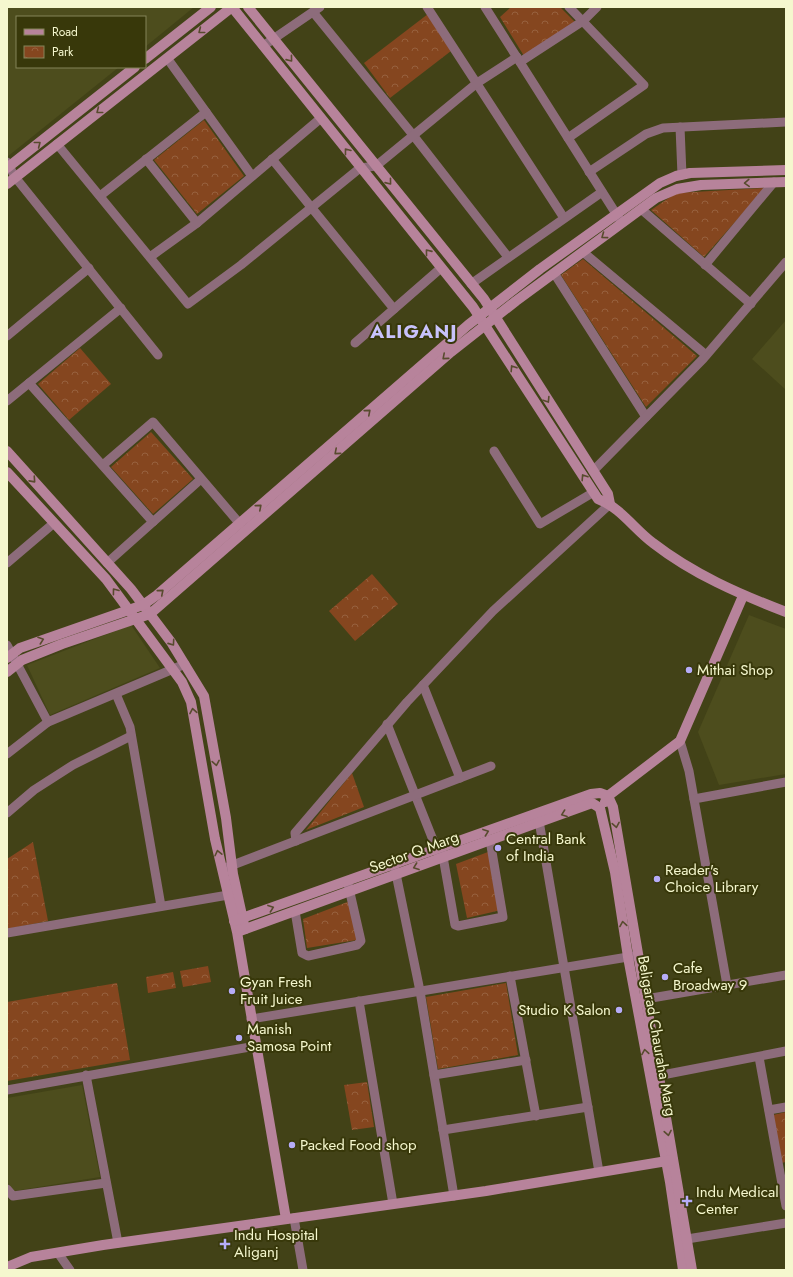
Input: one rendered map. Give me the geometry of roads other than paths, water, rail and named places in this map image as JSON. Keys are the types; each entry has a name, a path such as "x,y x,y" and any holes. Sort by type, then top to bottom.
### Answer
{"street":[{"path":"146,58 211,7"},
{"path":"11,181 232,7 479,316 598,499 610,504 652,543 702,574 744,596 786,612"},
{"path":"248,7 489,308 608,494 610,504"},
{"path":"427,7 564,218"},
{"path":"485,7 619,219"},
{"path":"568,138 644,85 569,7"},
{"path":"57,144 188,304 241,265 360,168 376,166 477,83 583,21 597,7"},
{"path":"263,46 317,9 508,257"},
{"path":"167,58 252,176"},
{"path":"134,68 8,165 11,181 89,268 158,355"},
{"path":"100,196 206,112"},
{"path":"150,257 197,223 321,118"},
{"path":"589,172 646,134 663,128 786,122"},
{"path":"680,127 682,175"},
{"path":"146,159 197,223"},
{"path":"272,159 394,309"},
{"path":"48,722 17,664 8,652 143,605 158,595 240,524 451,352 495,317 583,252 660,183 682,175 786,170"},
{"path":"705,265 774,182"},
{"path":"7,672 22,660 62,644 150,614 355,430 479,316 619,219 641,209 656,198 677,189 702,185 786,182"},
{"path":"471,284 602,192"},
{"path":"641,209 751,304"},
{"path":"583,252 706,355"},
{"path":"593,471 706,355 786,262"},
{"path":"7,336 89,268"},
{"path":"355,343 441,268"},
{"path":"554,273 646,417"},
{"path":"7,401 121,308"},
{"path":"29,383 153,522"},
{"path":"103,465 153,422 240,524"},
{"path":"7,451 143,605 185,664 204,696 226,818 232,865 233,894 241,930 251,1019 290,1219 303,1270"},
{"path":"494,451 540,524 594,492"},
{"path":"7,472 106,579 182,682 191,702 215,839 222,869 233,894"},
{"path":"107,563 201,479"},
{"path":"296,841 295,833 387,724 423,685 493,611 610,504"},
{"path":"7,563 54,523"},
{"path":"600,808 608,796 680,741 744,596"},
{"path":"7,754 48,722 185,664"},
{"path":"423,685 460,778"},
{"path":"116,694 130,728 161,906"},
{"path":"387,724 440,853 455,925 458,926 504,917 490,840"},
{"path":"7,813 34,790 73,765 131,736"},
{"path":"680,741 689,772 727,985"},
{"path":"222,869 491,766"},
{"path":"694,799 786,785"},
{"path":"238,920 349,886 539,818 591,794 600,793 608,796 613,806 639,955 641,999 786,975"},
{"name":"Sector Q Marg","path":"440,853 490,840 539,818 592,803 600,808"},
{"name":"Beligarad Chauraha Marg","path":"600,808 615,872 628,957 641,999 669,1160 670,1182 683,1240 683,1270"},
{"path":"539,818 599,1172"},
{"path":"395,869 420,991 454,1196"},
{"path":"241,930 295,911 349,886"},
{"path":"295,911 302,954 304,956 357,945 361,941 349,886"},
{"path":"7,933 233,894"},
{"path":"251,1019 639,955"},
{"path":"510,976 536,1116"},
{"path":"359,1001 393,1204"},
{"path":"7,1090 256,1046"},
{"path":"654,1076 786,1052"},
{"path":"759,1057 769,1110 783,1168 786,1206"},
{"path":"434,1075 526,1060"},
{"path":"86,1075 118,1243"},
{"path":"443,1130 588,1107"},
{"path":"769,1110 786,1107"},
{"path":"7,1267 31,1257 118,1243 454,1196 669,1160"},
{"path":"7,1189 13,1196 106,1183"},
{"path":"692,1270 683,1240 786,1223"},
{"path":"58,1253 70,1270"}],"place":[{"name":"Mithai Shop","path":"689,670"},
{"name":"Central Bank of India","path":"498,848"},
{"name":"Reader's Choice Library","path":"657,879"},
{"name":"Cafe Broadway 9","path":"665,977"},
{"name":"Gyan Fresh Fruit Juice","path":"232,991"},
{"name":"Studio K Salon","path":"619,1010"},
{"name":"Manish Samosa Point","path":"239,1038"},
{"name":"Packed Food shop","path":"292,1145"},
{"name":"Indu Medical Center","path":"687,1201"},
{"name":"Indu Hospital Aliganj","path":"225,1244"}],"district":[{"name":"ALIGANJ","path":"414,331"}]}
